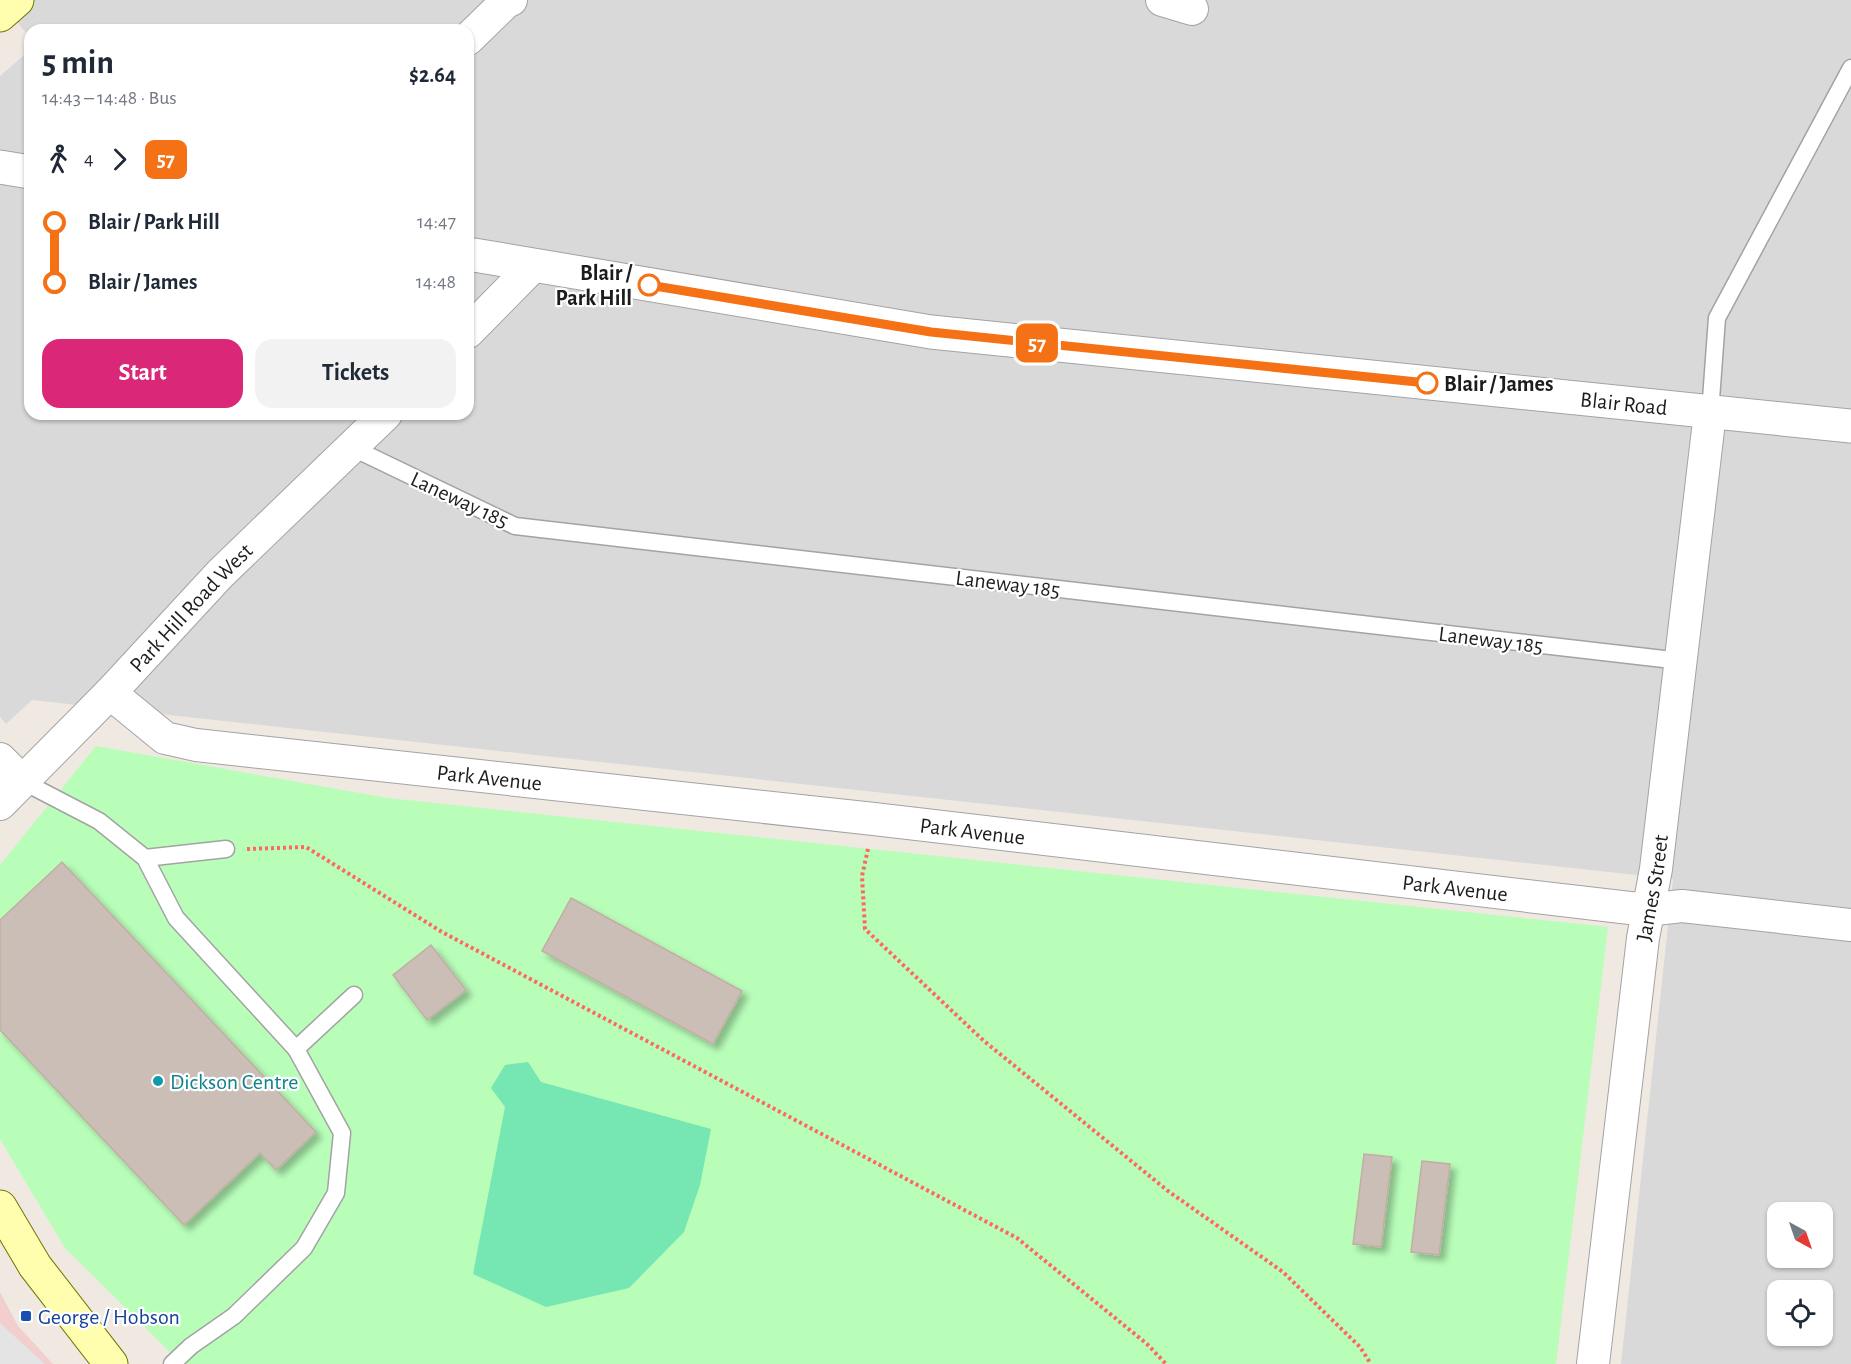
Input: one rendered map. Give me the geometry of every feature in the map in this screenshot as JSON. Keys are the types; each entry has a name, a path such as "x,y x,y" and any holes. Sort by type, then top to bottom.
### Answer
{"main road":[{"path":"0,15 17,0"},
{"path":"1,1210 35,1266 111,1364"}],"street":[{"path":"474,33 506,2 511,0"},
{"path":"1161,0 1192,9"},
{"path":"0,166 24,171"},
{"name":"Blair Road","path":"474,255 931,332 1851,426"},
{"path":"474,326 534,265"},
{"name":"James Street","path":"1593,1364 1647,910 1656,869 1710,413"},
{"name":"Park Hill Road West","path":"0,804 110,693 220,574 380,420"},
{"name":"Park Avenue","path":"110,693 165,738 196,745 874,819 1647,910 1682,906 1851,925"},
{"path":"0,759 22,781"}],"lane":[{"path":"1710,413 1717,318 1851,68"},
{"name":"Laneway 185","path":"353,448 515,526 1681,661"},
{"path":"22,781 99,821 145,858 176,918 296,1049 342,1133 336,1193 304,1248 234,1316 191,1346 172,1364"},
{"path":"145,858 226,849"},
{"path":"296,1049 354,995"}],"path":[{"path":"874,819 862,876 865,928 984,1041 1168,1191 1283,1272 1360,1347 1371,1364"},
{"path":"226,849 306,847 442,932 1017,1238 1147,1344 1166,1364"}],"shaded area":[{"path":"0,0 1851,0 1851,1364 1621,1364 1673,879 32,700 6,724 0,717 0,76 24,55 24,420 474,420 474,24 24,24 24,30 0,3"},
{"path":"0,1292 18,1326 53,1364 0,1364"},
{"path":"0,1323 45,1364 0,1364"}],"green space":[{"path":"96,746 388,798 1608,927 1556,1364 182,1364 65,1248 0,1139 0,865"},
{"path":"528,1062 541,1082 711,1129 700,1185 684,1232 629,1288 546,1307 473,1274 505,1107 491,1088 505,1065"}],"building":[{"name":"Dickson Centre","path":"62,862 316,1132 276,1170 260,1153 184,1225 0,1030 0,920"},
{"path":"571,898 742,991 713,1044 542,951"},
{"path":"431,945 466,990 427,1020 393,975"},
{"path":"1364,1154 1392,1157 1381,1247 1353,1244"},
{"path":"1422,1161 1450,1164 1439,1255 1411,1252"}],"bus line":[{"name":"57","path":"649,285 931,332 1427,383"}],"place":[{"name":"Blair / Park Hill","path":"649,285"},
{"name":"Blair / James","path":"1427,383"},
{"name":"Dickson Centre","path":"158,1081"},
{"name":"George / Hobson","path":"26,1316"}]}
